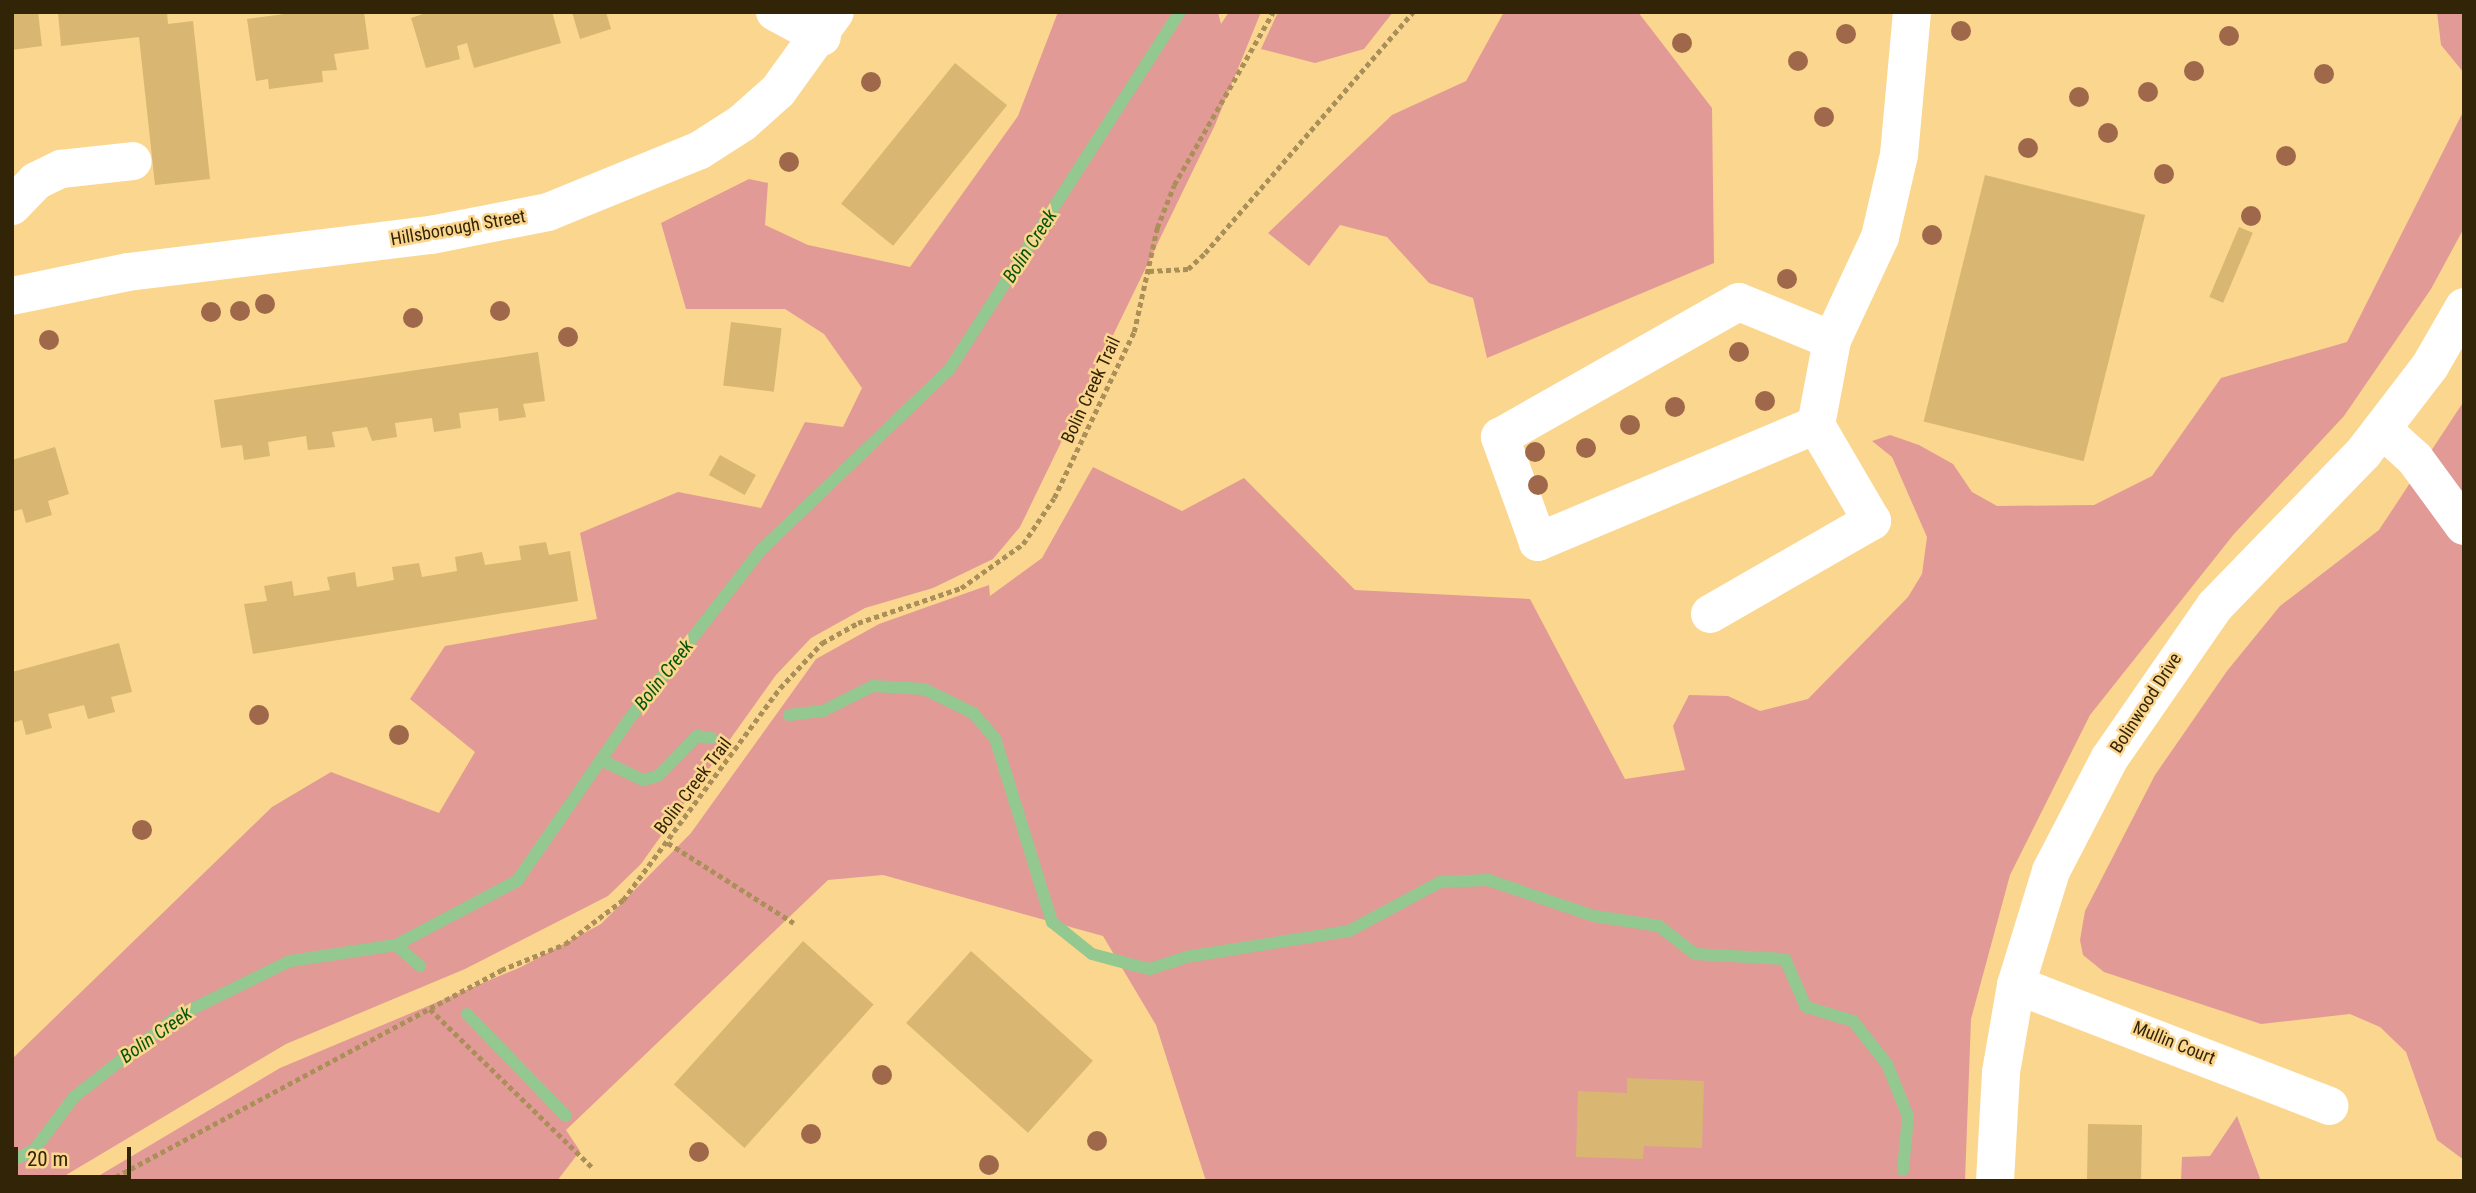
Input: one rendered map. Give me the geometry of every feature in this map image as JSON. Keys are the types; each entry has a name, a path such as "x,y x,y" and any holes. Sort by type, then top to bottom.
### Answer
{"street":[{"path":"775,12 828,24"},
{"path":"1710,614 1872,521 1815,425 1832,340 1880,237 1899,155 1912,12"},
{"name":"Hillsborough Street","path":"12,296 128,272 431,234 548,212 700,150 778,91 828,24"},
{"path":"12,206 36,181 61,169 133,161"},
{"path":"1815,425 1538,542 1500,437 1739,302 1832,340"},
{"name":"Bolinwood Drive","path":"1995,1181 2001,1072 2016,985 2051,871 2109,759 2172,661 2215,606 2382,429 2464,307"},
{"path":"2382,429 2415,459 2464,526"},
{"name":"Mullin Court","path":"2016,985 2329,1107"}],"path":[{"name":"Bolin Creek Trail","path":"108,1181 501,970 565,944 623,900 668,843 780,688 822,643 858,623 961,588 1023,544 1054,498 1105,399 1134,331 1174,185 1273,12"},
{"path":"1149,271 1188,269 1381,55 1413,12"},
{"path":"668,843 794,923"},
{"path":"430,1010 592,1167"}],"shaded area":[{"path":"1058,12 1218,12 1221,24 1229,12 1261,12 1215,125 1020,527 993,559 933,588 865,608 811,638 776,675 641,864 608,896 465,969 286,1044 56,1181 12,1181 12,1059 272,807 331,772 439,813 475,752 410,699 445,646 597,619 580,533 678,492 761,508 805,422 843,427 862,388 824,334 785,309 686,309 661,223 749,179 768,183 765,225 808,245 910,267 1018,116"},
{"path":"1278,12 1393,12 1364,49 1315,63 1261,49"},
{"path":"1504,12 1638,12 1712,108 1714,263 1487,358 1473,298 1429,283 1387,237 1340,225 1309,266 1268,233 1392,115 1466,81"},
{"path":"2437,12 2464,12 2464,73 2441,45"},
{"path":"2464,110 2464,228 2431,289 2344,416 2234,534 2090,715 2010,875 1971,1019 1965,1181 1206,1181 1156,1025 1103,936 883,875 828,880 566,1130 580,1151 557,1181 90,1181 280,1068 521,967 601,924 691,833 816,659 879,624 989,585 990,596 1042,558 1093,467 1182,511 1244,478 1355,590 1530,599 1625,779 1685,770 1673,726 1689,695 1728,696 1760,711 1808,699 1908,597 1922,574 1927,537 1892,457 1872,441 1890,435 1919,445 1953,464 1972,492 1997,506 2094,505 2152,476 2221,378 2347,342"},
{"path":"2464,401 2464,1160 2437,1140 2406,1052 2380,1027 2350,1014 2261,1024 2104,972 2083,955 2080,940 2085,911 2155,775 2227,671 2280,606 2379,530"},
{"path":"2237,1116 2261,1181 2181,1181 2182,1157 2210,1156"}],"building":[{"path":"12,12 38,12 42,46 12,50"},
{"path":"58,12 167,12 168,24 193,21 210,179 155,185 139,37 61,46"},
{"path":"300,12 364,12 369,49 334,54 337,70 322,71 323,82 269,89 268,79 256,81 247,19"},
{"path":"429,12 552,12 561,43 474,68 467,43 457,46 460,59 426,68 411,18"},
{"path":"572,12 606,12 611,29 580,39"},
{"path":"955,63 1007,105 893,246 841,204"},
{"path":"1985,175 2145,215 2084,461 1924,421"},
{"path":"2239,227 2253,233 2223,303 2209,297"},
{"path":"731,322 782,328 774,392 723,386"},
{"path":"538,352 545,401 523,404 526,417 499,421 498,408 459,413 461,428 434,432 432,418 395,423 397,437 372,441 367,427 332,432 335,447 308,450 306,436 268,442 270,456 244,460 242,445 221,448 214,400"},
{"path":"55,447 69,494 48,501 52,515 26,523 22,509 12,512 12,460"},
{"path":"720,455 756,475 745,495 709,475"},
{"path":"546,542 549,555 570,551 578,601 253,654 244,604 267,601 264,586 292,581 294,596 330,590 327,577 355,572 357,587 394,580 392,567 419,563 422,577 457,571 455,557 482,552 485,565 521,560 519,546"},
{"path":"119,643 132,692 111,697 115,712 88,719 84,705 48,714 52,728 26,735 22,720 12,723 12,672"},
{"path":"803,941 874,1005 744,1148 674,1084"},
{"path":"971,951 1093,1061 1028,1133 906,1023"},
{"path":"1627,1078 1704,1081 1702,1148 1644,1146 1643,1159 1576,1157 1578,1091 1627,1093"},
{"path":"2088,1124 2142,1125 2141,1181 2087,1181"}],"waterway":[{"name":"Bolin Creek","path":"12,1161 34,1150 74,1097 176,1017 290,961 396,945 517,881 630,718 761,550 949,370 1180,12"},
{"path":"789,715 823,711 873,686 924,689 973,713 995,738 1052,922 1092,954 1133,965 1150,969 1186,957 1349,931 1440,882 1488,880 1594,916 1659,926 1695,954 1785,959 1806,1007 1853,1021 1887,1064 1908,1116 1903,1170"},
{"path":"601,760 643,780 658,776 697,736 712,738"},
{"path":"396,945 420,966"},
{"path":"467,1014 566,1116"}]}
